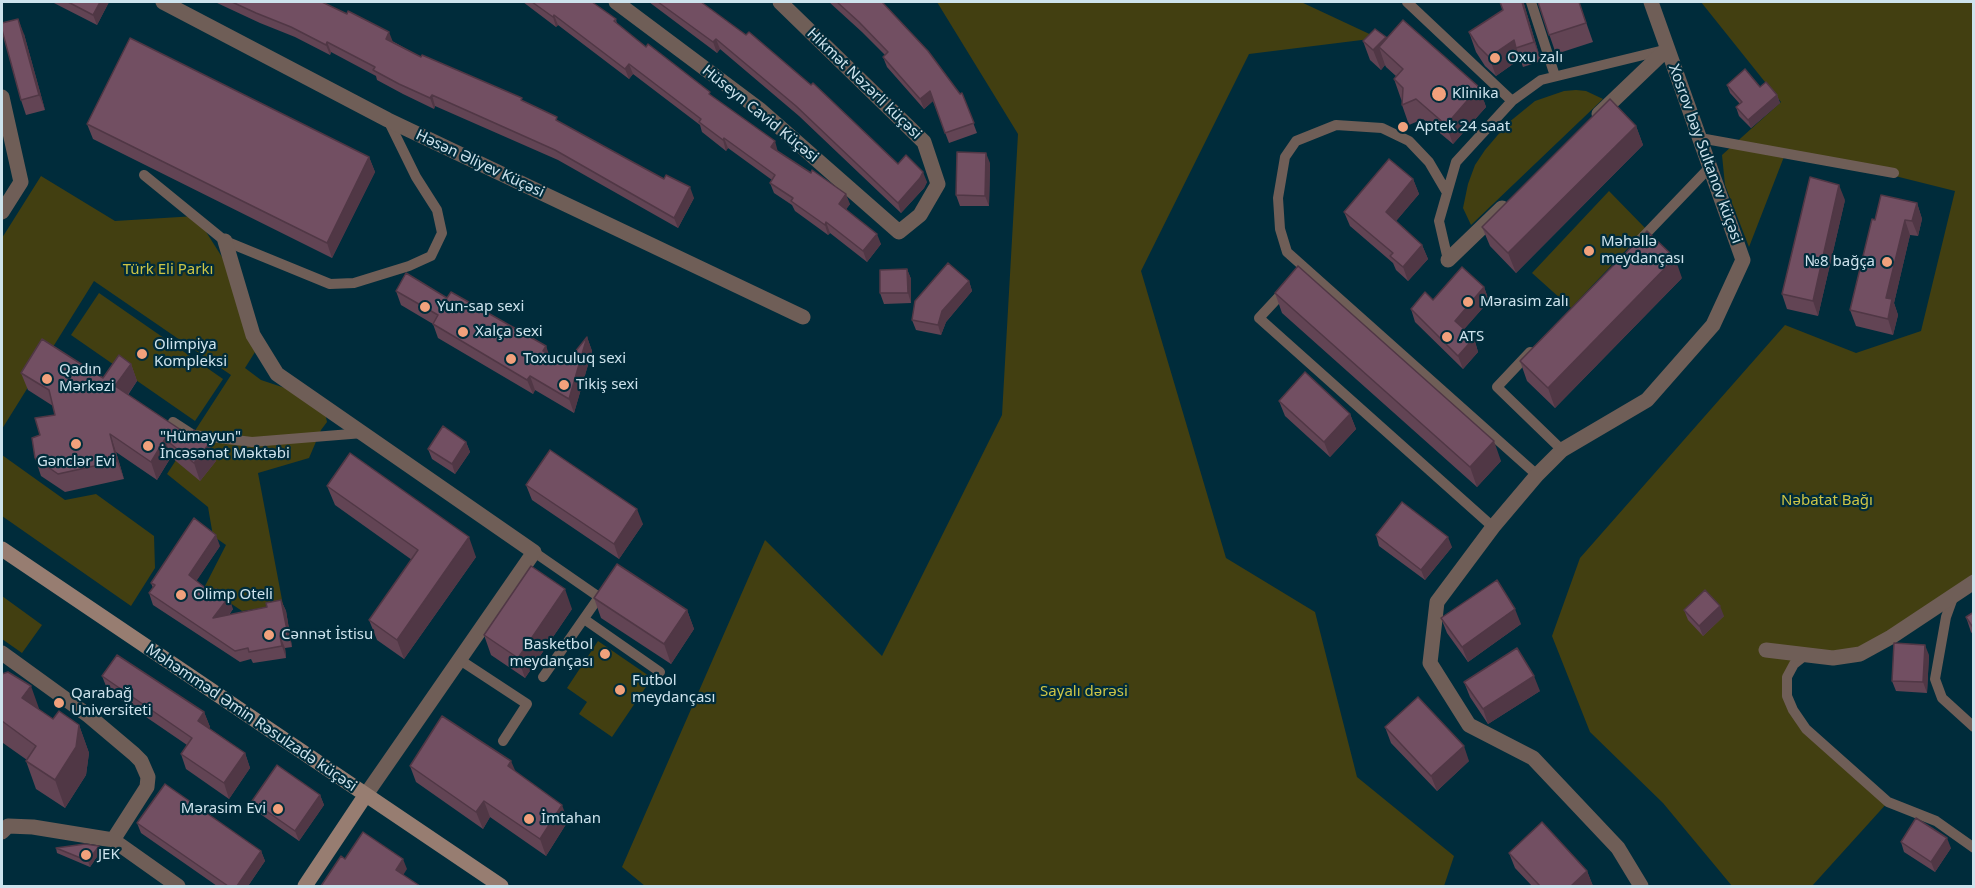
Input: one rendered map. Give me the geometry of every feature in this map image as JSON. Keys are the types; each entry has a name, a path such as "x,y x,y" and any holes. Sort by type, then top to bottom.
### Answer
{"main road":[{"name":"Məhəmməd Əmin Rəsulzadə küçəsi","path":"2,549 501,886"},
{"path":"305,886 365,796"}],"street":[{"name":"Həsən Əliyev Küçəsi","path":"163,2 387,120 803,317"},
{"name":"Hüseyn Cavid Küçəsi","path":"616,2 759,110 899,232"},
{"name":"Hikmət Nəzərli küçəsi","path":"780,2 924,142 938,184 920,214 899,232"},
{"name":"Xosrov bəy Sultanov küçəsi","path":"1641,886 1618,848 1533,758 1469,725 1430,663 1437,603 1493,526 1562,450 1647,400 1713,324 1743,260 1651,2"},
{"path":"1591,122 1667,49"},
{"path":"2,97 21,182 2,212"},
{"path":"1448,260 1515,195"},
{"path":"225,241 253,335 277,374 534,552 365,796"},
{"path":"1766,650 1833,658 1860,654 1891,638 1974,582"},
{"path":"3,657 89,716 141,761 148,777 147,787 113,840"},
{"path":"2,832 8,826 33,827 113,840 178,886"}],"lane":[{"path":"1407,2 1512,100"},
{"path":"1531,2 1555,76"},
{"path":"1448,260 1439,221 1455,162 1512,100 1541,80 1667,49"},
{"path":"144,175 225,241 330,284 354,283 409,266 431,256 442,233 437,210 416,177 387,120"},
{"path":"1446,191 1429,162 1409,141 1382,128 1336,126 1296,141 1285,157 1278,198 1280,229 1287,252 1537,475"},
{"path":"1700,138 1894,173"},
{"path":"1628,252 1710,167"},
{"path":"1305,268 1260,318 1493,526"},
{"path":"1538,345 1497,387 1562,450"},
{"path":"172,422 193,435 252,442 363,433"},
{"path":"534,552 599,597 543,677"},
{"path":"1954,594 1946,617 1935,679 1942,698 1974,727"},
{"path":"584,619 660,672"},
{"path":"1804,656 1794,664 1787,677 1787,696 1806,729 1888,802 1936,822 1974,848"},
{"path":"460,660 527,704 503,741"}],"green space":[{"name":"Sayalı dərəsi","path":"937,2 1301,2 1378,38 1249,54 1141,271 1226,558 1315,612 1357,777 1454,856 1444,886 645,886 622,867 765,540 882,656 1002,415 1018,134"},
{"name":"Nəbatat Bağı","path":"1701,2 1973,2 1973,581 1860,654 1804,656 1794,664 1787,696 1806,729 1888,802 1812,886 1732,886 1663,803 1590,732 1552,636 1580,558 1785,325 1856,353 1921,331 1955,191 1787,149 1749,247 1725,185 1722,155 1781,102"},
{"path":"1564,91 1586,91 1603,99 1471,225 1463,208 1475,165 1485,150 1508,123 1535,101"},
{"name":"Türk Eli Parkı","path":"41,176 115,221 196,216 229,268 255,352 245,368 261,380 294,391 325,413 327,422 309,458 258,473 283,605 242,611 205,586 226,545 213,536 208,507 167,474 231,375 94,281 2,429 2,238"},
{"name":"Məhəllə meydançası","path":"1609,191 1646,229 1571,308 1532,273"},
{"name":"Olimpiya Kompleksi","path":"99,293 223,379 195,421 71,335"},
{"path":"2,455 65,500 96,494 154,536 155,568 131,606 2,516"},
{"path":"2,596 42,625 22,653 2,639"},
{"name":"Futbol meydançası","path":"598,641 652,678 612,737 579,714 587,702 567,688"}],"building":[{"path":"68,2 100,2 93,15"},
{"path":"232,2 322,2 347,14 348,11 389,32 386,39 421,57 422,55 522,98 521,100 557,117 556,120 664,179 666,175 690,187 674,218 555,150 432,95 430,98 399,84 373,70 375,67 327,42 326,45 291,27"},
{"path":"532,2 592,2 616,19 614,21 646,47 648,44 710,92 709,94 775,141 771,147 811,173 812,170 846,194 839,204 877,234 863,251 826,222 825,225 791,201 793,198 770,183 775,175 699,122 701,119 629,64 625,69 554,15 553,17"},
{"path":"658,2 701,2 746,35 749,32 811,85 813,83 898,164 906,155 923,172 920,178 898,203 796,106 716,39 713,42"},
{"path":"837,2 882,2 928,51 960,94 962,93 974,123 945,133 930,91 920,99 883,57 888,52"},
{"path":"1500,2 1522,2 1534,42 1516,48 1514,40 1489,57 1469,32 1503,10"},
{"path":"1538,2 1579,2 1586,23 1549,35"},
{"path":"18,19 39,95 21,100 2,30 2,23"},
{"name":"Klinika","path":"1403,20 1479,87 1446,125 1416,99 1402,105 1403,88 1394,79 1403,69 1379,47"},
{"path":"1375,29 1386,37 1373,50 1363,41"},
{"path":"130,38 369,157 327,243 87,124"},
{"path":"1745,69 1760,87 1766,82 1777,95 1748,120 1736,107 1742,102 1727,85"},
{"path":"1610,99 1636,126 1508,253 1482,227"},
{"path":"957,152 986,153 985,196 956,195"},
{"path":"1389,159 1413,179 1386,212 1422,245 1403,267 1390,256 1393,253 1344,212"},
{"path":"1810,177 1839,185 1813,301 1782,294"},
{"path":"1881,195 1917,203 1912,221 1905,220 1886,298 1892,299 1888,319 1850,310 1872,219 1875,220"},
{"path":"1647,231 1675,258 1548,388 1520,361"},
{"path":"948,263 969,281 942,311 938,325 912,320 915,301"},
{"path":"1298,266 1494,441 1470,467 1275,293"},
{"path":"1462,267 1484,287 1455,321 1474,338 1458,356 1411,309 1425,292 1433,300"},
{"path":"907,269 908,293 880,293 880,270"},
{"path":"406,273 447,298 451,292 546,346 543,351 566,363 587,337 569,399 530,376 527,380 433,324 438,315 396,291"},
{"path":"42,339 103,378 119,355 131,364 115,386 190,436 194,430 209,444 194,463 165,439 151,462 110,434 117,461 58,474 35,458 32,438 40,435 35,418 55,415 49,390 21,373"},
{"path":"1305,372 1350,414 1324,442 1279,401"},
{"path":"443,426 466,442 452,464 428,449"},
{"path":"550,450 637,509 614,544 526,485"},
{"path":"350,453 469,537 397,640 369,620 418,550 327,486"},
{"path":"1402,502 1448,537 1421,570 1376,535"},
{"path":"194,518 216,535 189,575 213,594 216,589 229,597 213,618 267,607 266,603 281,600 288,635 280,636 282,646 249,652 248,648 235,651 149,593 155,585 151,583"},
{"path":"617,564 687,610 664,644 594,598"},
{"path":"531,566 565,589 518,658 484,635"},
{"path":"1497,580 1515,609 1462,647 1441,618"},
{"path":"1705,590 1720,606 1699,626 1684,610"},
{"path":"1974,612 1974,629 1966,617"},
{"path":"1894,643 1925,645 1923,682 1892,681"},
{"path":"1517,648 1534,676 1483,709 1464,682"},
{"path":"117,655 204,712 198,721 245,753 224,783 181,754 192,738 102,676"},
{"path":"8,672 31,686 22,698 53,719 59,711 79,725 76,747 55,780 26,761 36,746 2,721 2,674"},
{"path":"1418,697 1464,746 1431,776 1385,727"},
{"path":"442,716 511,761 508,766 562,805 540,839 484,801 476,812 410,766"},
{"path":"277,765 320,795 295,831 252,801"},
{"path":"165,784 261,851 237,886 228,886 137,823"},
{"path":"1916,818 1947,838 1931,862 1901,842"},
{"path":"1542,822 1587,871 1571,886 1540,886 1509,853"},
{"path":"363,832 403,859 396,870 420,886 321,886 341,856 345,859"},
{"path":"85,844 99,846 88,861 56,848"}],"place":[{"name":"Oxu zalı","path":"1495,58"},
{"name":"Klinika","path":"1439,94"},
{"name":"Aptek 24 saat","path":"1403,127"},
{"name":"Məhəllə meydançası","path":"1589,251"},
{"name":"№8 bağça","path":"1887,262"},
{"name":"Mərasim zalı","path":"1468,302"},
{"name":"Yun-sap sexi","path":"425,307"},
{"name":"Xalça sexi","path":"463,332"},
{"name":"ATS","path":"1447,337"},
{"name":"Olimpiya Kompleksi","path":"142,354"},
{"name":"Toxuculuq sexi","path":"511,359"},
{"name":"Qadın Mərkəzi","path":"47,379"},
{"name":"Tikiş sexi","path":"564,385"},
{"name":"Gənclər Evi","path":"76,444"},
{"name":"\"Hümayun\" İncəsənət Məktəbi","path":"148,446"},
{"name":"Olimp Oteli","path":"181,595"},
{"name":"Cənnət İstisu","path":"269,635"},
{"name":"Basketbol meydançası","path":"605,654"},
{"name":"Futbol meydançası","path":"620,690"},
{"name":"Qarabağ Universiteti","path":"59,703"},
{"name":"Mərasim Evi","path":"278,809"},
{"name":"İmtahan","path":"529,819"},
{"name":"JEK","path":"86,855"}]}
